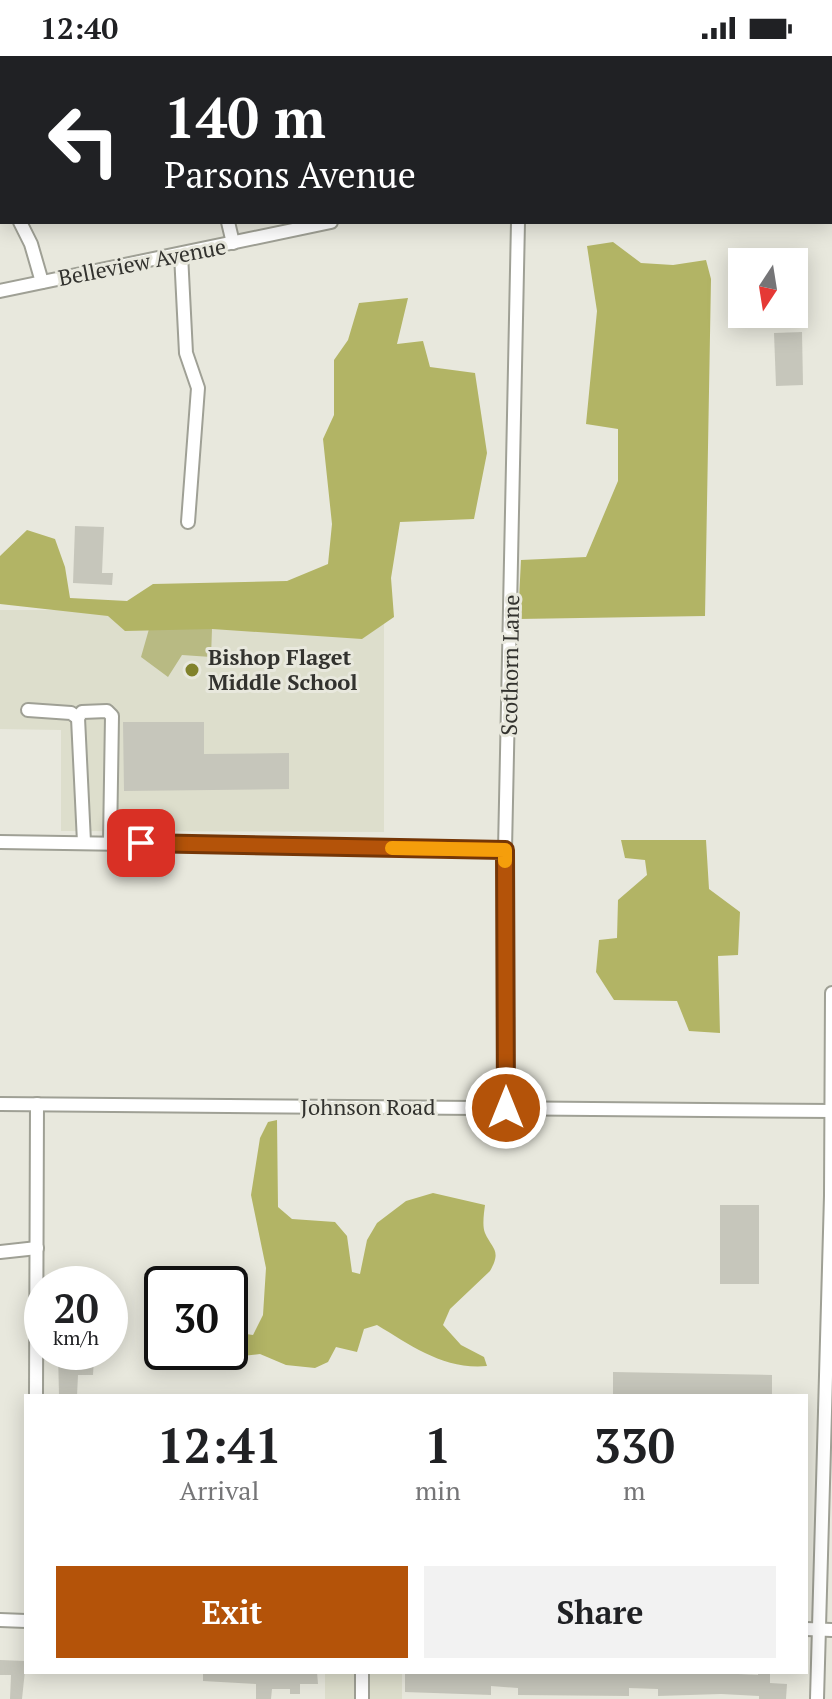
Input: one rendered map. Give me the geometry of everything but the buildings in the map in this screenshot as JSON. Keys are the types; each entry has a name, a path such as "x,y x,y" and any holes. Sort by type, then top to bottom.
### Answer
{"street":[{"path":"21,224 31,244 42,282"},
{"path":"228,224 233,243"},
{"name":"Belleview Avenue","path":"0,291 322,224"},
{"name":"Scothorn Lane","path":"506,1108 505,850 518,224"},
{"path":"181,254 186,353 198,388 188,522"},
{"path":"28,710 71,713 78,718"},
{"path":"84,842 78,718 82,712 107,711 112,716 110,842"},
{"path":"0,842 505,850"},
{"path":"817,1699 812,1629 825,1458 832,993"},
{"name":"Johnson Road","path":"0,1104 832,1111"},
{"path":"36,1394 37,1104"},
{"path":"0,1252 37,1248"},
{"path":"0,1620 24,1621"},
{"path":"812,1629 832,1630"},
{"path":"362,1674 362,1699"}],"shaded area":[{"name":"Bishop Flaget Middle School","path":"0,610 384,610 384,832 61,831 61,730 0,729"},
{"path":"325,1674 402,1674 402,1699 325,1699"}],"green space":[{"path":"613,242 641,263 673,265 706,260 711,279 705,616 518,619 521,560 586,557 618,481 618,429 586,424 597,311 587,246"},
{"path":"408,298 397,344 423,341 430,367 475,373 487,453 474,519 400,522 391,578 394,617 362,639 212,629 125,631 108,616 0,604 0,556 27,530 55,539 65,567 70,598 127,601 153,584 287,581 328,564 332,524 323,439 334,415 334,360 348,340 359,303"},
{"path":"149,629 212,629 211,657 182,655 168,677 141,657"},
{"path":"621,840 706,840 709,889 740,912 738,955 718,956 720,1033 689,1031 677,1001 614,1000 596,972 599,940 617,938 618,900 647,875 645,860 625,858"},
{"path":"277,1120 278,1207 292,1219 335,1222 347,1236 352,1272 360,1274 367,1240 377,1223 406,1201 433,1193 485,1205 484,1227 495,1250 494,1264 450,1309 443,1325 461,1345 484,1357 487,1366 457,1364 429,1355 377,1325 364,1329 357,1352 336,1347 328,1362 315,1368 286,1365 260,1354 248,1355 248,1334 253,1335 263,1315 266,1268 251,1195 260,1138 268,1122"}],"slow traffic":[{"path":"392,848 505,850 505,861"}],"place":[{"name":"Bishop Flaget Middle School","path":"192,670"}],"route":[{"path":"141,843 505,850 506,1108"}]}
